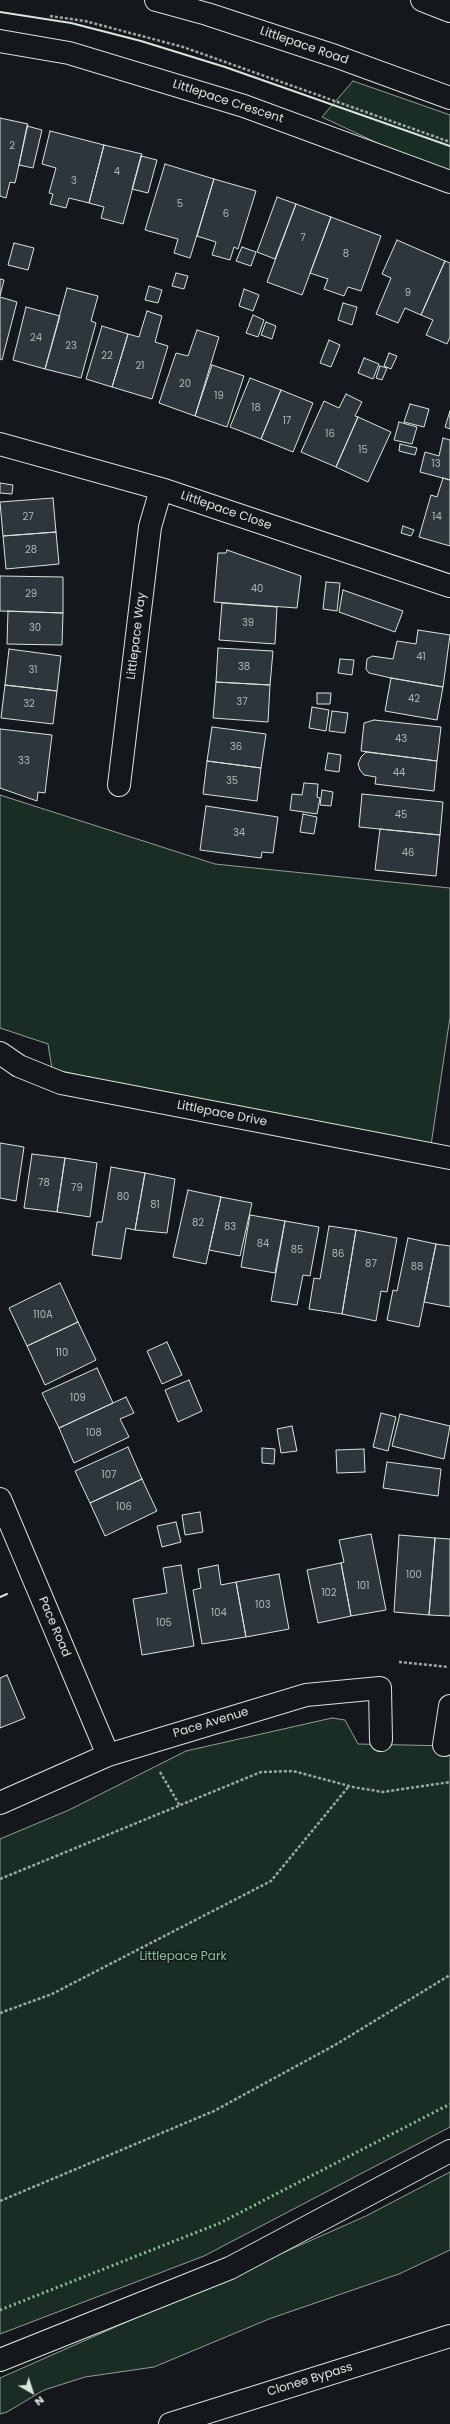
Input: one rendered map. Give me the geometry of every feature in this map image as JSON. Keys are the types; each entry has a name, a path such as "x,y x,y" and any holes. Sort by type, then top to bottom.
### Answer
{"main road":[{"name":"Littlepace Road","path":"156,0 209,7 335,56 450,98"},
{"path":"422,0 450,11"},
{"name":"Littlepace Crescent","path":"0,41 69,53 244,106 450,182"},
{"name":"Littlepace Close","path":"0,444 161,489 450,586"},
{"name":"Littlepace Way","path":"118,785 150,527 161,489"},
{"name":"Littlepace Drive","path":"0,1053 19,1066 61,1083 450,1158"},
{"name":"Pace Road","path":"0,1499 108,1755"},
{"name":"Pace Avenue","path":"0,1803 108,1755 306,1695 380,1688 381,1740"},
{"path":"444,1745 450,1706"},
{"path":"0,2360 230,2268 450,2151"},
{"name":"Clonee Bypass","path":"170,2424 450,2336"}],"path":[{"path":"399,1662 448,1667"},
{"path":"144,1744 180,1806"},
{"path":"0,1879 261,1772 293,1771 349,1786 383,1792 450,1782"},
{"path":"0,2013 52,1994 271,1881 349,1786"},
{"path":"0,2201 121,2152 214,2111 335,2045 450,1975"}],"green space":[{"path":"353,81 450,115 450,171 388,148 322,117"},
{"path":"0,795 215,864 450,888 450,1017 430,1152 52,1069 48,1044 0,1028"},
{"name":"Littlepace Park","path":"332,1718 345,1720 358,1744 450,1746 450,2127 204,2256 0,2334 0,1839 69,1810 186,1751"},
{"path":"450,2172 450,2250 399,2274 269,2319 154,2367 85,2377 44,2390 7,2412 0,2414 0,2378 366,2216"}],"building":[{"path":"0,118 28,124 15,183 10,182 6,198 0,196"},
{"path":"27,126 42,130 33,168 19,165"},
{"path":"50,131 104,145 89,203 69,198 66,208 50,204 53,194 49,193 56,168 42,164"},
{"path":"104,145 142,154 123,224 101,218 104,207 89,203"},
{"path":"141,156 157,160 148,193 132,189"},
{"path":"165,164 214,179 190,258 174,253 178,239 145,230"},
{"path":"214,179 256,191 238,249 234,247 230,260 212,255 216,242 197,236"},
{"path":"277,197 296,204 275,259 257,252"},
{"path":"296,204 331,217 302,295 267,282"},
{"path":"331,217 381,236 361,291 348,287 344,296 324,289 328,279 310,273"},
{"path":"397,240 445,261 421,315 405,308 398,323 376,314 391,278 382,274"},
{"path":"14,243 34,248 28,270 8,265"},
{"path":"242,247 256,252 251,266 236,261"},
{"path":"445,261 450,263 450,337 447,344 426,335 433,320 421,315"},
{"path":"176,273 188,276 184,289 172,286"},
{"path":"0,279 4,280 0,296"},
{"path":"149,286 162,290 158,303 145,300"},
{"path":"67,288 98,296 91,321 96,323 81,378 45,369"},
{"path":"244,289 259,295 253,311 239,306"},
{"path":"0,297 17,302 2,360 0,359"},
{"path":"343,303 357,307 352,325 338,320"},
{"path":"26,307 60,316 45,369 13,360"},
{"path":"147,311 162,316 155,342 168,346 152,399 112,387 128,334 139,337"},
{"path":"253,315 264,320 258,337 246,333"},
{"path":"266,322 276,326 272,339 261,335"},
{"path":"102,326 128,334 112,387 86,379"},
{"path":"197,330 219,337 195,416 159,403 176,353 188,356"},
{"path":"329,340 340,345 331,367 320,363"},
{"path":"389,353 397,356 391,369 384,366"},
{"path":"364,358 379,364 373,379 358,373"},
{"path":"212,365 244,376 227,427 195,416"},
{"path":"380,366 387,368 382,380 376,378"},
{"path":"250,378 281,390 261,439 230,427"},
{"path":"281,390 313,403 293,452 261,439"},
{"path":"346,394 362,402 355,416 358,417 336,467 301,452 324,401 339,408"},
{"path":"410,404 429,409 424,427 404,422"},
{"path":"450,411 450,429 445,427"},
{"path":"358,417 391,432 368,482 336,467"},
{"path":"399,422 417,427 412,444 394,440"},
{"path":"443,438 450,440 450,480 420,472 425,452 439,456"},
{"path":"400,444 417,448 415,455 399,451"},
{"path":"443,478 450,480 450,546 419,537 431,495 437,497"},
{"path":"0,483 13,485 12,494 0,493"},
{"path":"53,498 56,532 3,536 0,502"},
{"path":"403,526 414,530 411,536 401,533"},
{"path":"56,532 59,564 6,569 3,536"},
{"path":"227,550 301,576 297,608 214,602 218,553 226,553"},
{"path":"0,576 63,577 63,613 0,611"},
{"path":"326,582 340,583 337,611 323,609"},
{"path":"343,590 403,611 395,632 339,612"},
{"path":"222,603 277,607 275,644 219,640"},
{"path":"8,611 63,613 62,645 7,644"},
{"path":"418,630 450,635 443,687 369,673 366,669 367,659 372,656 393,659 397,641 416,644"},
{"path":"218,648 273,651 270,685 216,682"},
{"path":"9,649 61,656 57,691 5,685"},
{"path":"340,659 354,660 352,675 338,673"},
{"path":"391,678 443,687 437,720 385,711"},
{"path":"216,682 270,685 268,722 213,718"},
{"path":"5,685 57,691 53,724 1,718"},
{"path":"317,693 331,693 330,704 317,704"},
{"path":"312,707 329,710 326,731 309,728"},
{"path":"332,711 348,713 345,733 329,731"},
{"path":"374,720 441,727 437,761 361,751 364,723"},
{"path":"212,727 266,734 261,768 207,761"},
{"path":"0,729 52,735 45,793 38,792 37,801 0,788"},
{"path":"366,752 437,761 434,791 375,784 376,777 364,775 358,764 361,757"},
{"path":"328,753 341,755 339,772 325,770"},
{"path":"207,761 261,768 257,801 203,794"},
{"path":"304,783 318,784 317,797 320,798 317,814 290,810 292,794 302,795"},
{"path":"322,790 333,792 331,806 320,805"},
{"path":"362,794 443,802 440,835 359,827"},
{"path":"206,806 278,817 273,853 262,852 261,858 200,850"},
{"path":"303,814 317,817 314,834 300,832"},
{"path":"380,829 440,835 436,876 375,870"},
{"path":"0,1143 24,1147 16,1201 0,1198"},
{"path":"32,1154 65,1158 57,1212 24,1208"},
{"path":"65,1158 97,1163 90,1217 57,1212"},
{"path":"111,1167 145,1173 135,1230 126,1228 121,1259 92,1255 97,1222 102,1222"},
{"path":"145,1173 175,1179 167,1233 135,1230"},
{"path":"188,1190 221,1197 206,1264 173,1257"},
{"path":"221,1197 252,1203 240,1256 209,1250"},
{"path":"250,1215 285,1221 275,1273 241,1267"},
{"path":"285,1221 319,1227 310,1276 303,1275 297,1305 271,1301"},
{"path":"329,1226 356,1230 342,1314 309,1309 314,1278 320,1279"},
{"path":"356,1230 397,1238 387,1292 381,1291 376,1321 342,1314"},
{"path":"408,1238 436,1244 419,1327 387,1320 393,1290 397,1291"},
{"path":"436,1244 450,1246 450,1307 424,1302"},
{"path":"60,1283 78,1322 27,1346 9,1308"},
{"path":"78,1322 96,1360 45,1385 27,1346"},
{"path":"167,1342 182,1375 162,1384 147,1351"},
{"path":"97,1368 113,1403 59,1428 42,1393"},
{"path":"189,1380 202,1411 178,1422 165,1390"},
{"path":"126,1397 134,1413 120,1419 129,1437 74,1463 59,1428"},
{"path":"381,1413 396,1417 388,1451 373,1447"},
{"path":"400,1414 450,1426 444,1459 392,1446"},
{"path":"292,1426 297,1451 281,1453 277,1429"},
{"path":"128,1447 142,1479 90,1503 75,1471"},
{"path":"262,1448 275,1449 274,1464 262,1463"},
{"path":"364,1449 365,1472 337,1473 336,1450"},
{"path":"387,1462 441,1469 438,1496 383,1488"},
{"path":"142,1479 157,1511 105,1536 90,1503"},
{"path":"200,1512 203,1532 185,1535 182,1515"},
{"path":"176,1522 181,1542 162,1547 157,1526"},
{"path":"371,1534 386,1610 351,1616 341,1563 344,1562 339,1540"},
{"path":"399,1535 435,1538 429,1615 394,1612"},
{"path":"435,1538 450,1539 450,1616 429,1615"},
{"path":"341,1563 351,1616 318,1623 307,1570"},
{"path":"181,1565 194,1646 142,1655 133,1599 167,1593 163,1568"},
{"path":"218,1565 221,1585 236,1582 246,1637 202,1644 193,1590 201,1588 198,1569"},
{"path":"279,1574 289,1629 246,1637 236,1582"},
{"path":"7,1675 25,1718 0,1728 0,1678"}],"hedge":[{"path":"0,2310 220,2223 450,2104"}],"wall":[{"path":"0,12 71,23 141,41 225,67 450,146"},
{"path":"0,1597 7,1594"}]}
